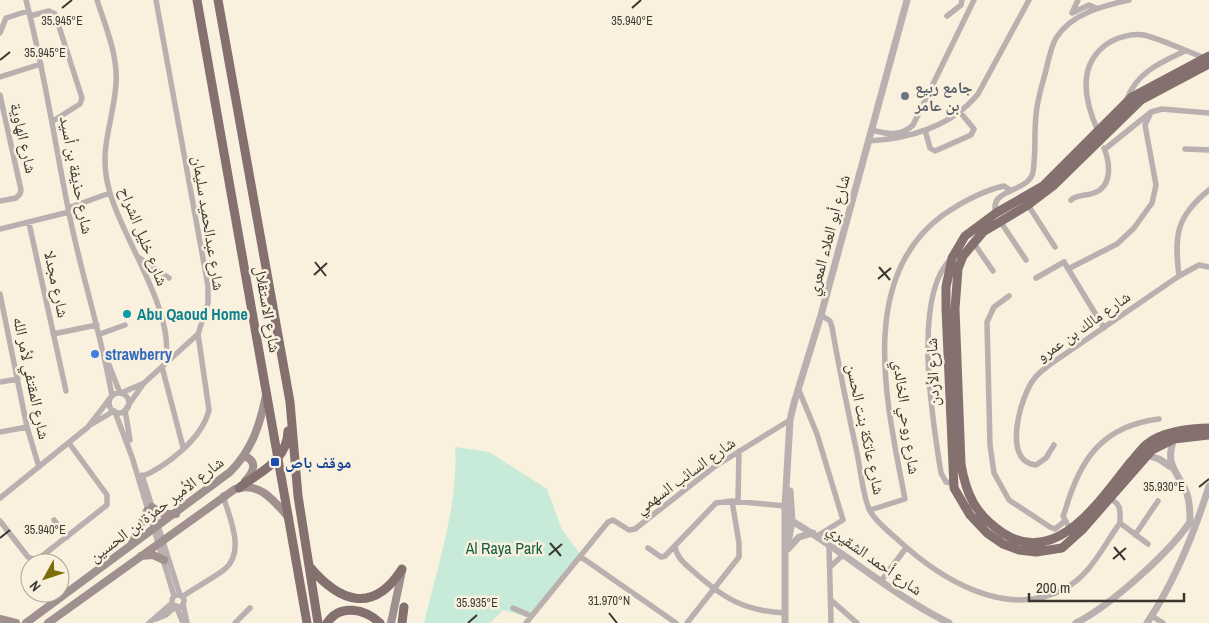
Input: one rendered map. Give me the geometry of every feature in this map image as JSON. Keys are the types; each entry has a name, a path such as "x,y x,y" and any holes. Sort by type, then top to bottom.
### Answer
{"highway":[{"name":"شارع الاستقلال","path":"197,0 253,335 267,392 307,623"},
{"name":"شارع الاستقلال","path":"218,0 292,422 298,496 318,623"},
{"name":"شارع الأردن","path":"1208,59 1127,102 1053,186 1028,205 998,217 973,242 963,256 958,269 955,309 952,483 963,507 987,533 1003,544 1027,551 1057,550 1068,544 1155,448 1174,439 1209,435"},
{"name":"شارع الأردن","path":"1208,59 1149,94 1099,135 1043,186 962,240 952,258 946,287 946,309 953,396 961,464 967,492 975,508 997,528 1024,543 1042,543 1070,530 1148,443 1173,434 1209,428"},
{"path":"239,488 278,459 286,447 288,429 292,422"},
{"path":"309,566 329,588 338,593 357,598 368,598 383,592 402,569"},
{"path":"401,623 404,607"},
{"path":"327,623 332,616 339,612 352,610 362,612 380,623"}],"main road":[{"name":"شارع الأمير حمزة بن الحسين","path":"27,623 225,477 244,456 258,429 267,392"},
{"path":"239,488 254,469 252,461 244,456"},
{"name":"شارع الأمير حمزة بن الحسين","path":"48,623 223,495 239,488 252,487 262,490 289,518"},
{"path":"130,546 150,509 163,514 176,514"},
{"path":"139,556 153,555 164,560"},
{"path":"391,623 402,569"},
{"path":"0,619 16,623 27,623"}],"street":[{"name":"شارع حذيفة بن أسيد","path":"26,0 53,120 68,210 105,354 111,397"},
{"name":"شارع خليل الشراح","path":"97,0 115,55 116,67 116,85 104,150 110,193 163,318 167,350 163,365 183,447"},
{"name":"شارع عبدالحميد سليمان","path":"140,477 183,447 202,428 209,410 198,334 208,303 208,286 156,0"},
{"name":"شارع أبو العلاء المعري","path":"785,623 790,420 821,315 907,0"},
{"path":"947,16 961,5 962,0"},
{"path":"871,130 898,136 915,122 974,0"},
{"path":"868,141 925,130 960,112 978,94 1029,0"},
{"path":"1078,0 1072,13 1090,4 1096,8"},
{"path":"1026,260 998,217 995,203 1010,190 1024,184 1032,176 1036,113 1056,38 1073,21 1096,8 1129,0"},
{"path":"0,33 6,18 49,11 55,14 82,98 80,104 53,120"},
{"path":"1071,200 1076,196 1093,193 1103,186 1109,167 1105,149 1089,109 1085,78 1091,62 1099,50 1114,40 1142,35 1208,59"},
{"path":"1127,102 1133,86 1148,70 1185,51"},
{"path":"0,77 41,64"},
{"name":"شارع الهاوية","path":"0,95 21,190 16,198 0,201"},
{"path":"1105,149 1152,112 1162,109 1209,113"},
{"path":"925,130 930,148 935,151 971,136 974,129 960,112"},
{"path":"1068,269 1117,244 1134,228 1152,203 1156,185 1145,125 1152,112"},
{"path":"1185,150 1209,150"},
{"name":"شارع روحي الخالدي","path":"870,510 905,499 891,424 885,362 886,316 899,271 919,239 944,215 967,199 1004,186 1010,190"},
{"path":"1179,276 1177,262 1178,234 1184,216 1192,204 1209,190"},
{"path":"0,229 29,223 110,193"},
{"path":"1028,205 1055,247"},
{"name":"شارع مجدلا","path":"29,223 66,391"},
{"path":"973,242 993,271"},
{"path":"136,256 169,278"},
{"path":"952,258 939,272 932,299 929,376 931,411 940,473 946,482 952,483"},
{"path":"1036,278 1064,262 1104,328"},
{"path":"1177,262 1191,268 1202,264 1209,267"},
{"name":"شارع مالك بن عمرو","path":"1054,445 1046,458 1036,465 1029,463 1019,453 1016,443 1017,430 1028,389 1034,379 1052,363 1191,268"},
{"name":"شارع المقتفي لأمر الله","path":"0,294 27,427 39,467"},
{"path":"1009,296 994,308 987,322 990,445 994,473 1005,495 1014,505 1055,529 1065,521"},
{"name":"شارع عاتكة بنت الحسن","path":"821,315 830,321 832,327 870,510 906,548 942,575 971,590 1019,600 1038,599 1065,589 1090,568 1120,523"},
{"path":"54,334 98,325"},
{"path":"100,334 125,325"},
{"path":"0,332 7,330"},
{"path":"0,498 88,427 114,411 126,408 144,383 198,334"},
{"name":"شارع حذيفة بن أسيد","path":"105,354 120,393"},
{"path":"0,382 18,379"},
{"path":"88,427 111,397 144,383"},
{"path":"786,550 799,537 816,535 843,520 817,434 798,388"},
{"path":"120,393 128,400 126,408 130,439 160,542 179,596 177,605 183,623"},
{"path":"111,397 109,405 114,411 140,477"},
{"path":"1070,530 1063,516 1083,465 1094,447 1122,429 1144,420 1158,419"},
{"name":"شارع السائب السهمي","path":"581,557 608,522 614,520 630,530 635,529 686,487 739,451 790,420"},
{"path":"0,432 27,427"},
{"path":"1076,623 1098,610 1163,554 1180,537 1190,522 1187,496 1171,467 1169,453 1174,439"},
{"path":"0,521 28,557 34,560 104,508 109,502 107,495 69,443"},
{"path":"687,623 739,558 735,501 739,451"},
{"path":"1147,455 1159,459 1171,467"},
{"name":"شارع أبو العلاء المعري","path":"788,479 785,506 789,519"},
{"path":"1148,623 1183,558 1197,524 1209,486"},
{"path":"187,623 177,605 179,596 225,568 234,554 235,542 223,495"},
{"path":"1110,498 1117,501 1120,506 1120,523 1148,544"},
{"path":"648,548 661,557 674,547 712,506 720,501 785,506"},
{"path":"1135,535 1158,501"},
{"name":"شارع أحمد الشقيري","path":"789,519 816,535 921,609 949,623"},
{"path":"54,520 67,537"},
{"path":"160,542 164,560 169,569"},
{"path":"829,545 831,623"},
{"path":"674,547 683,562 714,591 733,602 750,608 785,612"},
{"path":"881,581 906,548"},
{"path":"831,566 843,555"},
{"path":"526,623 581,557 676,623"},
{"path":"831,600 857,623"},
{"path":"152,621 177,605"},
{"path":"235,623 250,608"},
{"path":"513,608 531,616"},
{"path":"1152,616 1163,623"}],"green space":[{"name":"Al Raya Park","path":"455,447 489,452 547,489 562,530 581,555 530,618 503,610 490,623 424,623 441,558 450,513 454,490"}],"place":[{"name":"جامع ربيع بن عامر","path":"905,96"},
{"name":"Abu Qaoud Home","path":"127,314"},
{"name":"strawberry","path":"95,354"},
{"name":"موقف باص","path":"275,462"}]}
